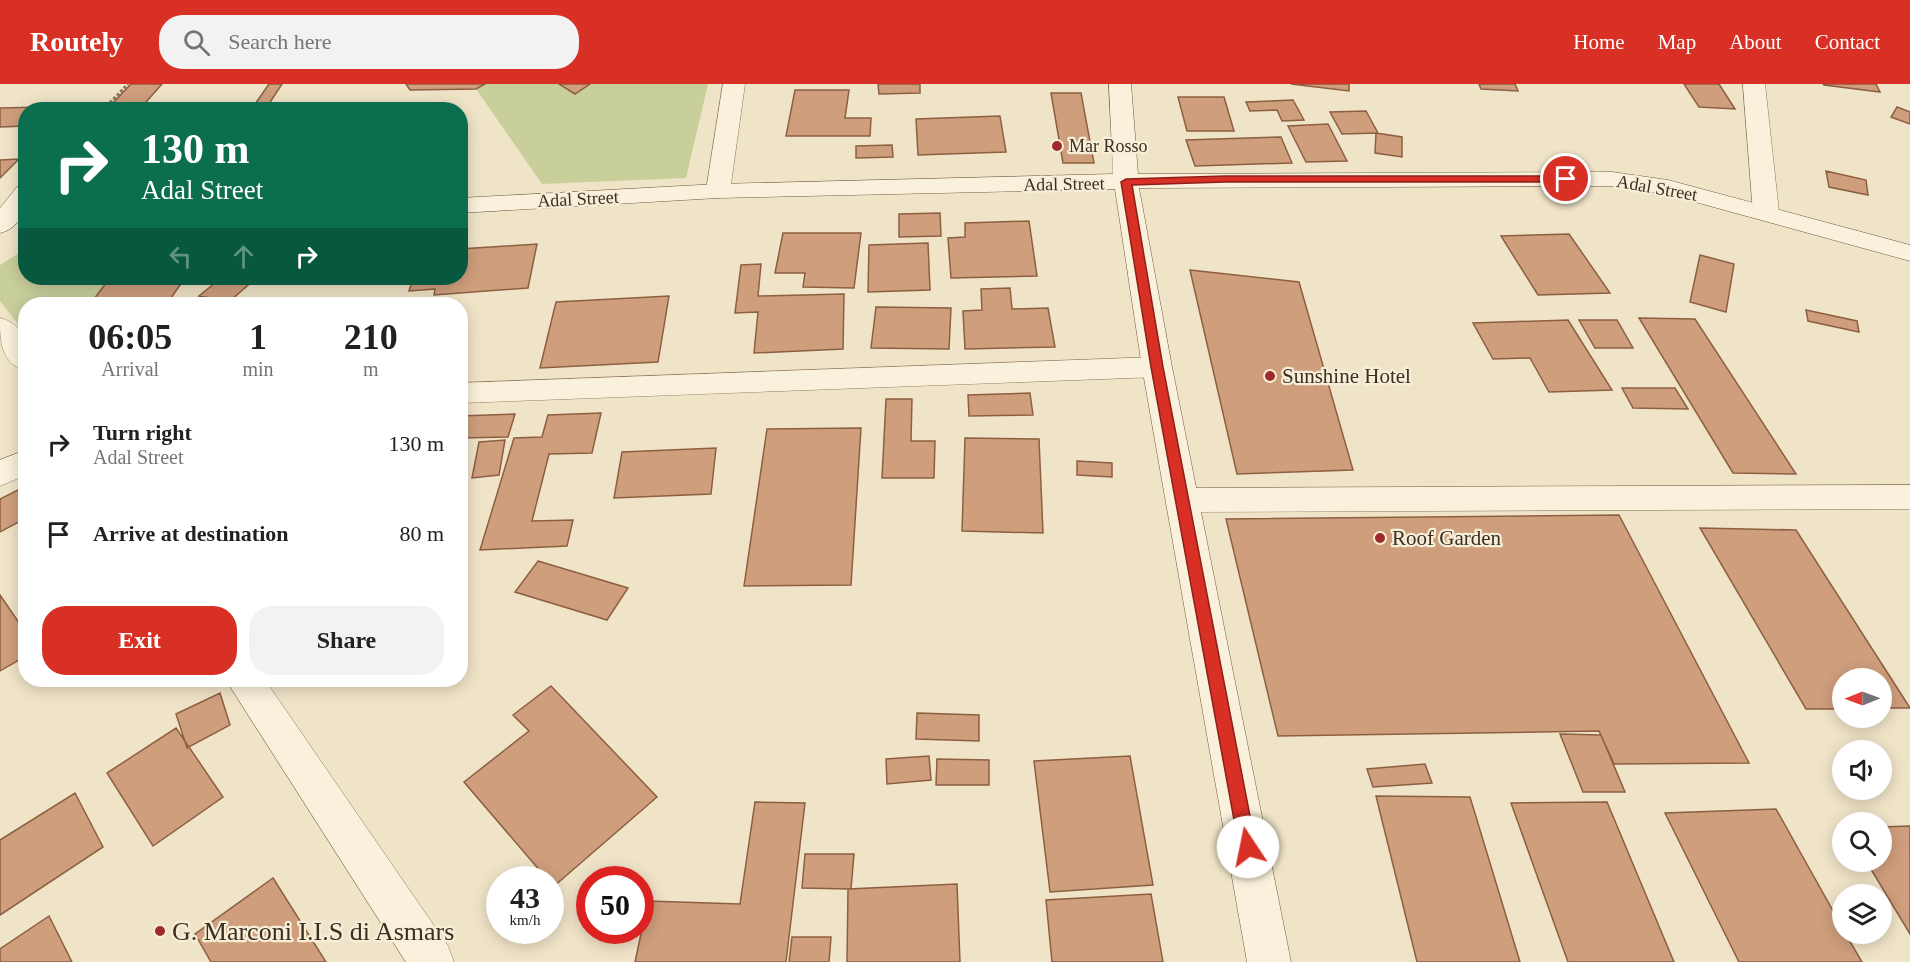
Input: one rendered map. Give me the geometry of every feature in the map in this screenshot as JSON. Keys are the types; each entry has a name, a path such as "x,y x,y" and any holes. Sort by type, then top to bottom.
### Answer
{"street":[{"path":"718,191 734,84"},
{"path":"1120,84 1126,182 1157,367 1269,962"},
{"path":"1754,84 1766,212"},
{"name":"Adal Street","path":"468,206 718,191 1225,179 1612,179 1668,187 1910,253"},
{"path":"0,225 18,202"},
{"path":"0,232 18,231"},
{"path":"0,327 18,351"},
{"path":"468,393 1157,367"},
{"path":"0,474 18,465"},
{"path":"1182,500 1910,497"},
{"path":"249,687 432,962"}],"path":[{"path":"111,102 128,84"}],"green space":[{"path":"485,84 559,84 575,94 590,84 708,84 686,178 542,184 476,89"},
{"path":"18,254 18,285 105,285 96,297 18,297 18,324 0,301 0,265"}],"building":[{"path":"131,84 162,84 146,102 114,102"},
{"path":"269,84 282,84 270,102 257,102"},
{"path":"406,84 485,84 476,89 410,90"},
{"path":"559,84 590,84 575,94"},
{"path":"878,84 920,84 920,93 879,94"},
{"path":"1291,84 1349,84 1349,91"},
{"path":"1479,84 1515,84 1518,91 1481,89"},
{"path":"1684,84 1719,84 1735,109 1699,107"},
{"path":"1876,84 1880,92 1824,85"},
{"path":"795,90 849,90 845,118 871,118 870,136 786,136"},
{"path":"1051,93 1081,93 1094,163 1063,163"},
{"path":"1178,97 1224,97 1234,131 1187,131"},
{"path":"1293,100 1304,120 1282,121 1277,110 1250,111 1246,102"},
{"path":"1897,107 1910,112 1910,124 1891,117"},
{"path":"0,108 18,108 18,126 0,127"},
{"path":"1366,111 1378,133 1342,134 1330,112"},
{"path":"1000,116 1006,152 918,155 916,119"},
{"path":"1328,124 1347,161 1306,162 1288,126"},
{"path":"1376,133 1402,137 1402,157 1375,153"},
{"path":"1281,137 1292,163 1195,166 1186,140"},
{"path":"892,145 893,157 856,158 856,146"},
{"path":"18,159 0,178 0,160"},
{"path":"1826,171 1866,180 1868,195 1829,187"},
{"path":"940,213 941,236 899,237 899,214"},
{"path":"1029,221 1037,276 951,278 948,238 965,237 965,223"},
{"path":"783,233 861,233 854,288 803,287 805,273 775,273"},
{"path":"1569,234 1610,293 1538,295 1501,236"},
{"path":"928,243 930,290 868,292 869,245"},
{"path":"537,244 528,288 434,295 435,289 409,291 411,285 468,285 468,248"},
{"path":"1700,255 1734,264 1726,312 1690,302"},
{"path":"761,264 758,296 844,294 843,349 754,353 758,312 735,313 741,265"},
{"name":"Sunshine Hotel","path":"1190,270 1299,282 1353,470 1237,474"},
{"path":"105,285 180,285 172,297 96,297"},
{"path":"212,285 248,285 235,297 199,296"},
{"path":"1010,288 1012,309 1048,308 1055,347 965,349 963,311 982,310 981,289"},
{"path":"669,296 658,362 540,368 556,302"},
{"path":"876,307 951,308 949,349 871,348"},
{"path":"1806,310 1857,321 1859,332 1808,321"},
{"path":"1639,318 1695,319 1796,474 1733,473"},
{"path":"1568,320 1612,390 1549,392 1530,358 1493,359 1473,323"},
{"path":"1579,320 1617,320 1633,348 1595,348"},
{"path":"1622,388 1675,388 1688,409 1633,408"},
{"path":"1030,393 1033,415 969,416 968,395"},
{"path":"886,399 912,399 911,441 935,441 934,478 882,478"},
{"path":"601,413 592,453 549,454 532,521 573,520 567,546 480,550 514,438 542,437 548,415"},
{"path":"515,414 508,437 468,438 468,416"},
{"path":"861,428 851,585 744,586 767,429"},
{"path":"965,438 1039,439 1043,533 962,531"},
{"path":"505,440 499,475 472,478 479,442"},
{"path":"716,448 711,494 614,498 622,452"},
{"path":"1077,461 1112,463 1112,477 1077,475"},
{"path":"18,490 18,522 0,532 0,499"},
{"path":"1619,515 1749,763 1614,764 1599,731 1278,736 1226,519"},
{"path":"1700,528 1796,530 1884,668 1832,668 1832,709 1806,709"},
{"path":"538,561 628,588 607,620 515,592"},
{"path":"0,595 18,621 18,661 0,671"},
{"path":"1892,680 1910,708 1892,708"},
{"path":"551,686 657,797 564,877 564,866 536,866 464,782 529,731 513,715"},
{"path":"220,693 230,725 187,748 176,714"},
{"path":"917,713 979,715 979,741 916,739"},
{"path":"176,728 223,797 153,846 107,773"},
{"path":"1560,734 1601,735 1625,792 1583,792"},
{"path":"929,756 931,780 887,784 886,759"},
{"path":"1130,756 1153,885 1050,892 1034,761"},
{"path":"937,759 989,760 989,785 936,785"},
{"path":"1425,764 1432,783 1373,787 1367,769"},
{"path":"75,793 103,847 0,915 0,840"},
{"path":"1376,796 1470,797 1520,962 1417,962"},
{"path":"755,802 805,803 786,962 635,962 639,944 654,944 654,901 740,904"},
{"path":"1607,802 1674,962 1568,962 1511,803"},
{"path":"1776,809 1832,909 1832,944 1851,944 1862,962 1739,962 1665,813"},
{"path":"1910,826 1910,934 1892,904 1892,884 1880,884 1873,872 1892,872 1892,827"},
{"path":"805,854 854,854 851,889 802,888"},
{"path":"273,878 326,962 211,962 195,934"},
{"path":"957,884 960,962 847,962 848,889"},
{"path":"1151,894 1163,962 1052,962 1046,900"},
{"path":"49,916 72,962 0,962 0,949"},
{"path":"792,937 831,937 829,962 789,962"}],"place":[{"name":"Mar Rosso","path":"1057,146"},
{"name":"Sunshine Hotel","path":"1270,376"},
{"name":"Roof Garden","path":"1380,538"},
{"name":"G. Marconi I.I.S di Asmars","path":"160,931"}],"route":[{"path":"1248,847 1157,367 1126,182 1225,179 1566,179"}]}
